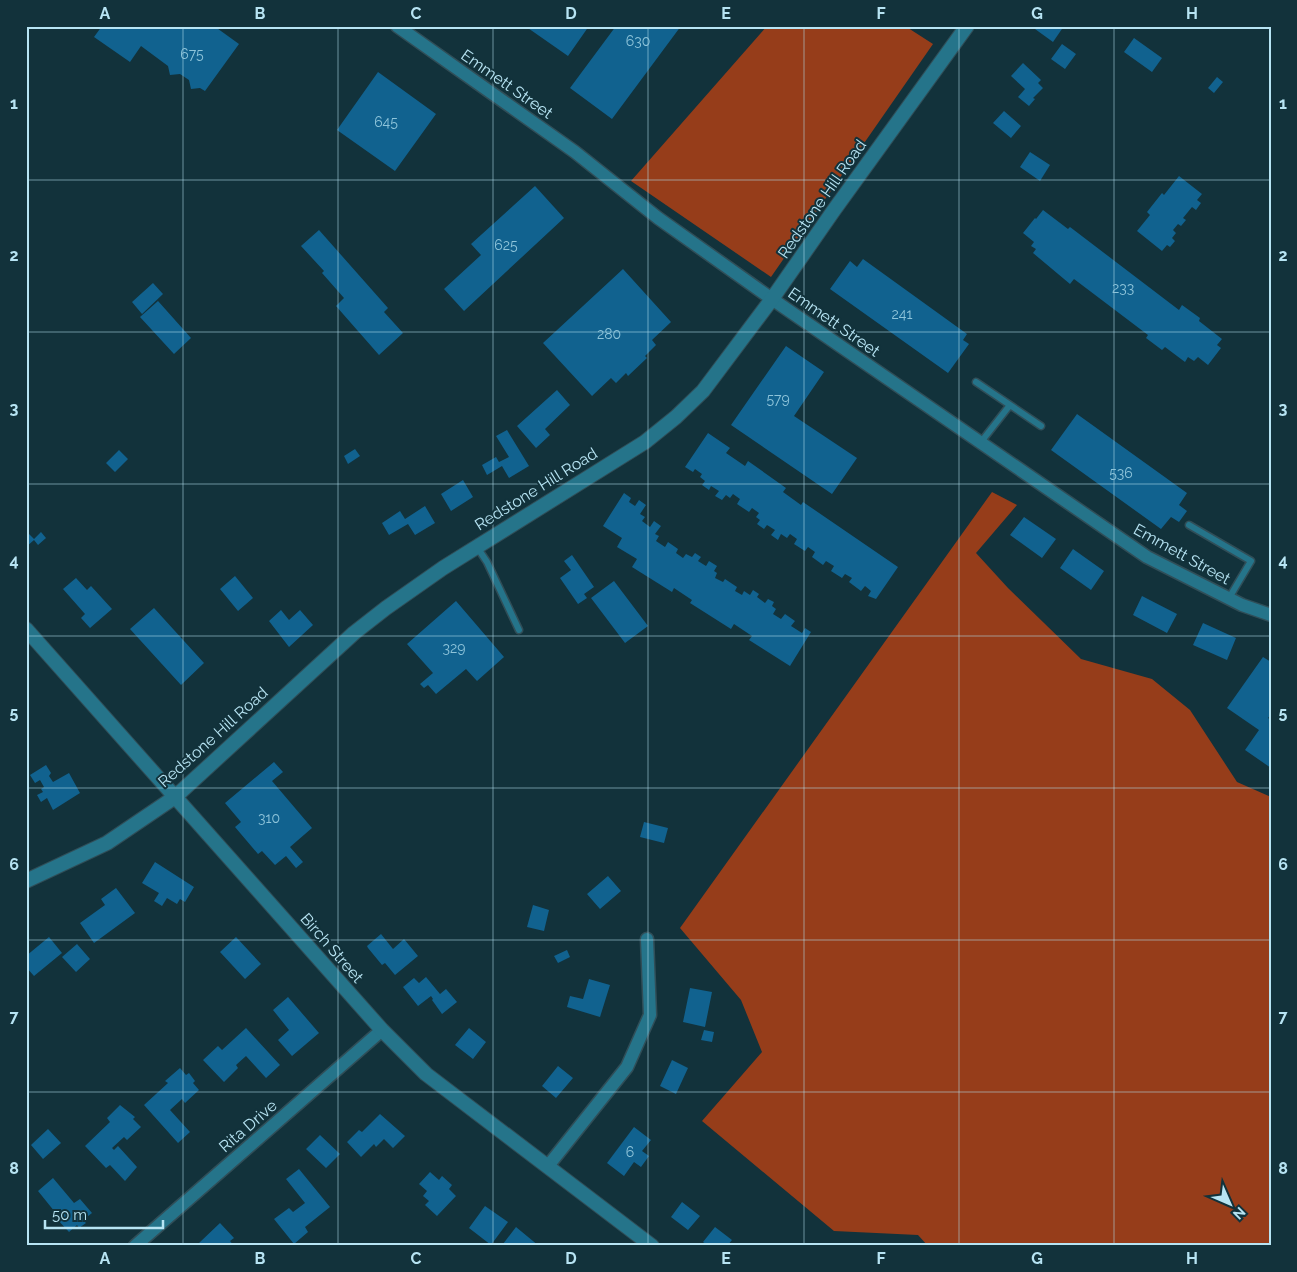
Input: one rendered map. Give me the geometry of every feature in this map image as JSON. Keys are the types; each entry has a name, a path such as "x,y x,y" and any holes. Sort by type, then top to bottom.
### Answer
{"main road":[{"name":"Redstone Hill Road","path":"26,881 107,843 175,797 354,633 443,568 645,442 676,417 703,391 772,299 967,26"},
{"name":"Birch Street","path":"26,629 382,1030 426,1074 652,1246"}],"street":[{"name":"Emmett Street","path":"397,26 575,152 658,218 772,299 1148,557 1242,605 1271,615"},
{"path":"548,1166 627,1067 650,1015 647,939"},
{"name":"Rita Drive","path":"135,1246 382,1030"}],"lane":[{"path":"976,382 1041,426"},
{"path":"981,442 1010,405"},
{"path":"1189,525 1250,560 1229,598"},
{"path":"477,547 487,562 519,630"}],"shaded area":[{"path":"767,26 905,26 933,44 771,277 631,181"},
{"path":"992,492 1017,505 976,553 1008,588 1081,659 1152,679 1190,710 1237,782 1271,797 1271,1246 928,1246 918,1235 834,1231 702,1121 762,1052 741,1000 680,928"}],"building":[{"path":"102,26 214,26 239,44 205,91 200,88 191,89 189,80 180,74 170,75 168,66 141,46 130,62 94,37"},
{"path":"525,26 589,26 568,56"},
{"path":"616,26 681,26 612,119 570,88"},
{"path":"1037,26 1064,26 1053,42 1035,29"},
{"path":"1134,38 1162,58 1152,72 1124,52"},
{"path":"1062,44 1076,54 1065,69 1051,59"},
{"path":"1023,63 1041,80 1038,83 1043,88 1033,98 1035,99 1029,106 1018,97 1025,89 1011,76"},
{"path":"378,72 436,114 395,171 337,130"},
{"path":"1217,77 1223,82 1214,93 1208,88"},
{"path":"1004,111 1021,126 1011,138 993,123"},
{"path":"1030,152 1050,165 1040,181 1020,167"},
{"path":"1179,176 1202,194 1197,200 1201,203 1196,210 1192,207 1183,218 1186,220 1181,226 1178,224 1173,230 1176,233 1172,238 1175,241 1170,247 1167,245 1162,251 1137,231 1150,215 1147,212"},
{"path":"535,186 564,218 464,311 444,289 481,255 471,244"},
{"path":"1043,210 1068,229 1070,227 1179,310 1182,305 1200,318 1199,321 1222,339 1217,345 1221,348 1208,365 1198,357 1194,361 1188,357 1185,362 1165,347 1162,350 1146,338 1148,335 1074,279 1070,284 1033,253 1036,249 1031,246 1034,242 1023,233"},
{"path":"319,230 388,308 384,312 403,333 379,355 336,306 344,298 322,273 324,271 301,246"},
{"path":"863,259 967,334 963,340 969,344 948,373 830,289 850,261 857,267"},
{"path":"623,269 671,322 652,340 656,345 645,356 647,358 628,376 626,373 616,383 611,378 592,396 543,343"},
{"path":"153,283 163,294 142,314 132,302"},
{"path":"158,301 191,338 174,354 140,317"},
{"path":"786,346 824,372 794,416 857,458 832,494 731,425"},
{"path":"557,390 570,405 545,429 550,435 536,448 517,426"},
{"path":"1077,414 1187,493 1179,505 1187,511 1179,522 1171,517 1161,529 1051,450"},
{"path":"507,430 529,466 509,478 502,466 487,475 482,465 496,457 499,462 509,457 496,436"},
{"path":"708,433 730,448 726,453 745,466 748,461 786,488 783,492 801,505 803,502 898,567 876,599 868,596 871,591 865,586 861,591 849,582 852,578 845,574 842,578 831,571 834,566 826,561 823,565 812,557 815,552 808,547 805,551 794,544 797,539 790,534 787,538 781,534 778,540 771,535 775,530 767,525 764,529 757,524 760,520 756,517 759,513 752,508 749,512 737,504 740,499 733,494 730,498 726,495 722,500 715,496 719,491 711,486 709,490 702,485 705,481 700,477 702,474 695,469 693,472 685,467"},
{"path":"355,449 360,456 348,464 344,456"},
{"path":"119,450 128,459 115,472 106,463"},
{"path":"463,480 473,497 451,511 441,494"},
{"path":"624,493 631,498 629,502 635,506 639,500 646,505 640,514 645,517 642,521 650,527 654,521 661,526 655,534 659,536 656,541 665,547 668,542 678,549 676,553 683,558 686,554 692,557 695,553 701,557 698,561 706,566 709,561 717,566 714,571 717,573 715,578 723,582 725,579 737,587 735,591 742,595 744,591 750,595 753,590 759,594 757,597 765,603 768,599 774,602 772,606 776,609 773,614 781,619 785,614 795,621 791,626 802,633 805,628 811,632 790,666 749,640 752,636 734,624 731,629 690,603 692,600 674,588 672,592 632,567 637,559 617,547 622,538 603,526"},
{"path":"425,506 435,523 415,535 408,524 389,535 382,523 400,511 405,519"},
{"path":"1024,517 1056,539 1042,558 1010,535"},
{"path":"26,531 34,539 41,532 46,538 38,545 34,540 26,547"},
{"path":"1073,549 1104,571 1091,590 1060,568"},
{"path":"572,555 594,587 584,594 587,598 578,604 560,578 571,570 564,561"},
{"path":"235,576 253,598 238,611 220,589"},
{"path":"76,578 87,590 91,586 112,609 90,628 81,618 85,614 63,589"},
{"path":"614,581 648,626 625,643 591,598"},
{"path":"1142,596 1177,614 1167,633 1133,615"},
{"path":"456,601 504,657 477,681 466,669 436,694 428,685 424,688 420,684 433,673 407,644"},
{"path":"154,608 204,663 181,685 130,629"},
{"path":"281,610 289,620 300,610 313,625 289,647 269,621"},
{"path":"1203,623 1236,638 1227,660 1193,645"},
{"path":"1263,657 1271,662 1271,714 1268,718 1271,720 1271,768 1245,750 1259,730 1227,708"},
{"path":"274,762 283,772 272,781 312,828 290,847 303,862 296,868 286,856 275,865 262,851 258,854 235,827 241,822 225,803"},
{"path":"46,765 51,773 49,776 53,782 69,773 80,793 53,810 47,798 41,802 37,795 43,792 41,789 44,787 40,780 35,783 30,775"},
{"path":"644,822 668,828 664,843 640,837"},
{"path":"155,862 194,887 185,902 180,899 177,904 167,898 162,906 154,901 159,893 142,883"},
{"path":"608,876 621,891 600,909 587,894"},
{"path":"116,888 135,913 94,943 80,923 105,905 101,899"},
{"path":"533,905 549,910 544,931 527,927"},
{"path":"381,934 393,949 404,939 418,956 395,975 385,963 382,965 367,946"},
{"path":"49,937 62,953 34,976 26,967 26,956"},
{"path":"236,937 261,964 245,979 220,952"},
{"path":"77,944 90,959 76,972 62,957"},
{"path":"567,950 570,957 558,963 554,956"},
{"path":"426,977 440,994 446,989 457,1002 442,1014 431,996 418,1006 403,987 414,978 419,983"},
{"path":"589,979 610,985 600,1017 567,1007 570,996 583,999"},
{"path":"690,988 712,992 705,1027 683,1022"},
{"path":"288,997 319,1033 292,1056 278,1040 289,1030 273,1010"},
{"path":"246,1028 280,1065 266,1078 246,1056 236,1065 238,1068 224,1082 203,1060 218,1046 222,1050"},
{"path":"469,1028 486,1042 473,1059 455,1045"},
{"path":"704,1030 714,1032 712,1042 701,1040"},
{"path":"672,1060 688,1068 676,1094 660,1086"},
{"path":"558,1066 573,1078 556,1098 542,1086"},
{"path":"180,1068 186,1075 189,1073 195,1081 193,1083 199,1090 185,1103 182,1099 170,1110 190,1132 178,1143 144,1105 168,1083 165,1081"},
{"path":"120,1105 135,1117 133,1119 141,1127 127,1140 124,1137 112,1148 114,1150 118,1146 137,1167 125,1181 110,1165 106,1168 85,1146 110,1122 107,1118"},
{"path":"380,1114 405,1136 393,1148 384,1139 376,1147 374,1144 361,1157 347,1142 359,1130 362,1132"},
{"path":"634,1127 651,1140 642,1151 649,1156 641,1167 634,1162 624,1176 607,1163"},
{"path":"48,1129 61,1143 43,1159 31,1145"},
{"path":"320,1135 340,1154 326,1168 306,1149"},
{"path":"299,1169 330,1207 305,1227 308,1232 294,1244 274,1219 289,1208 293,1212 305,1203 286,1179"},
{"path":"430,1172 439,1180 442,1176 452,1185 449,1189 456,1196 437,1216 425,1205 429,1201 423,1196 427,1191 419,1184"},
{"path":"53,1178 74,1203 80,1199 92,1213 83,1220 86,1223 79,1228 77,1225 69,1232 57,1219 59,1217 38,1191"},
{"path":"682,1202 700,1216 688,1230 671,1217"},
{"path":"485,1206 508,1222 491,1245 469,1228"},
{"path":"220,1223 234,1238 230,1241 234,1246 201,1246 199,1243"},
{"path":"516,1227 539,1246 505,1246 503,1244"},
{"path":"715,1227 732,1240 727,1246 708,1246 703,1242"}]}
